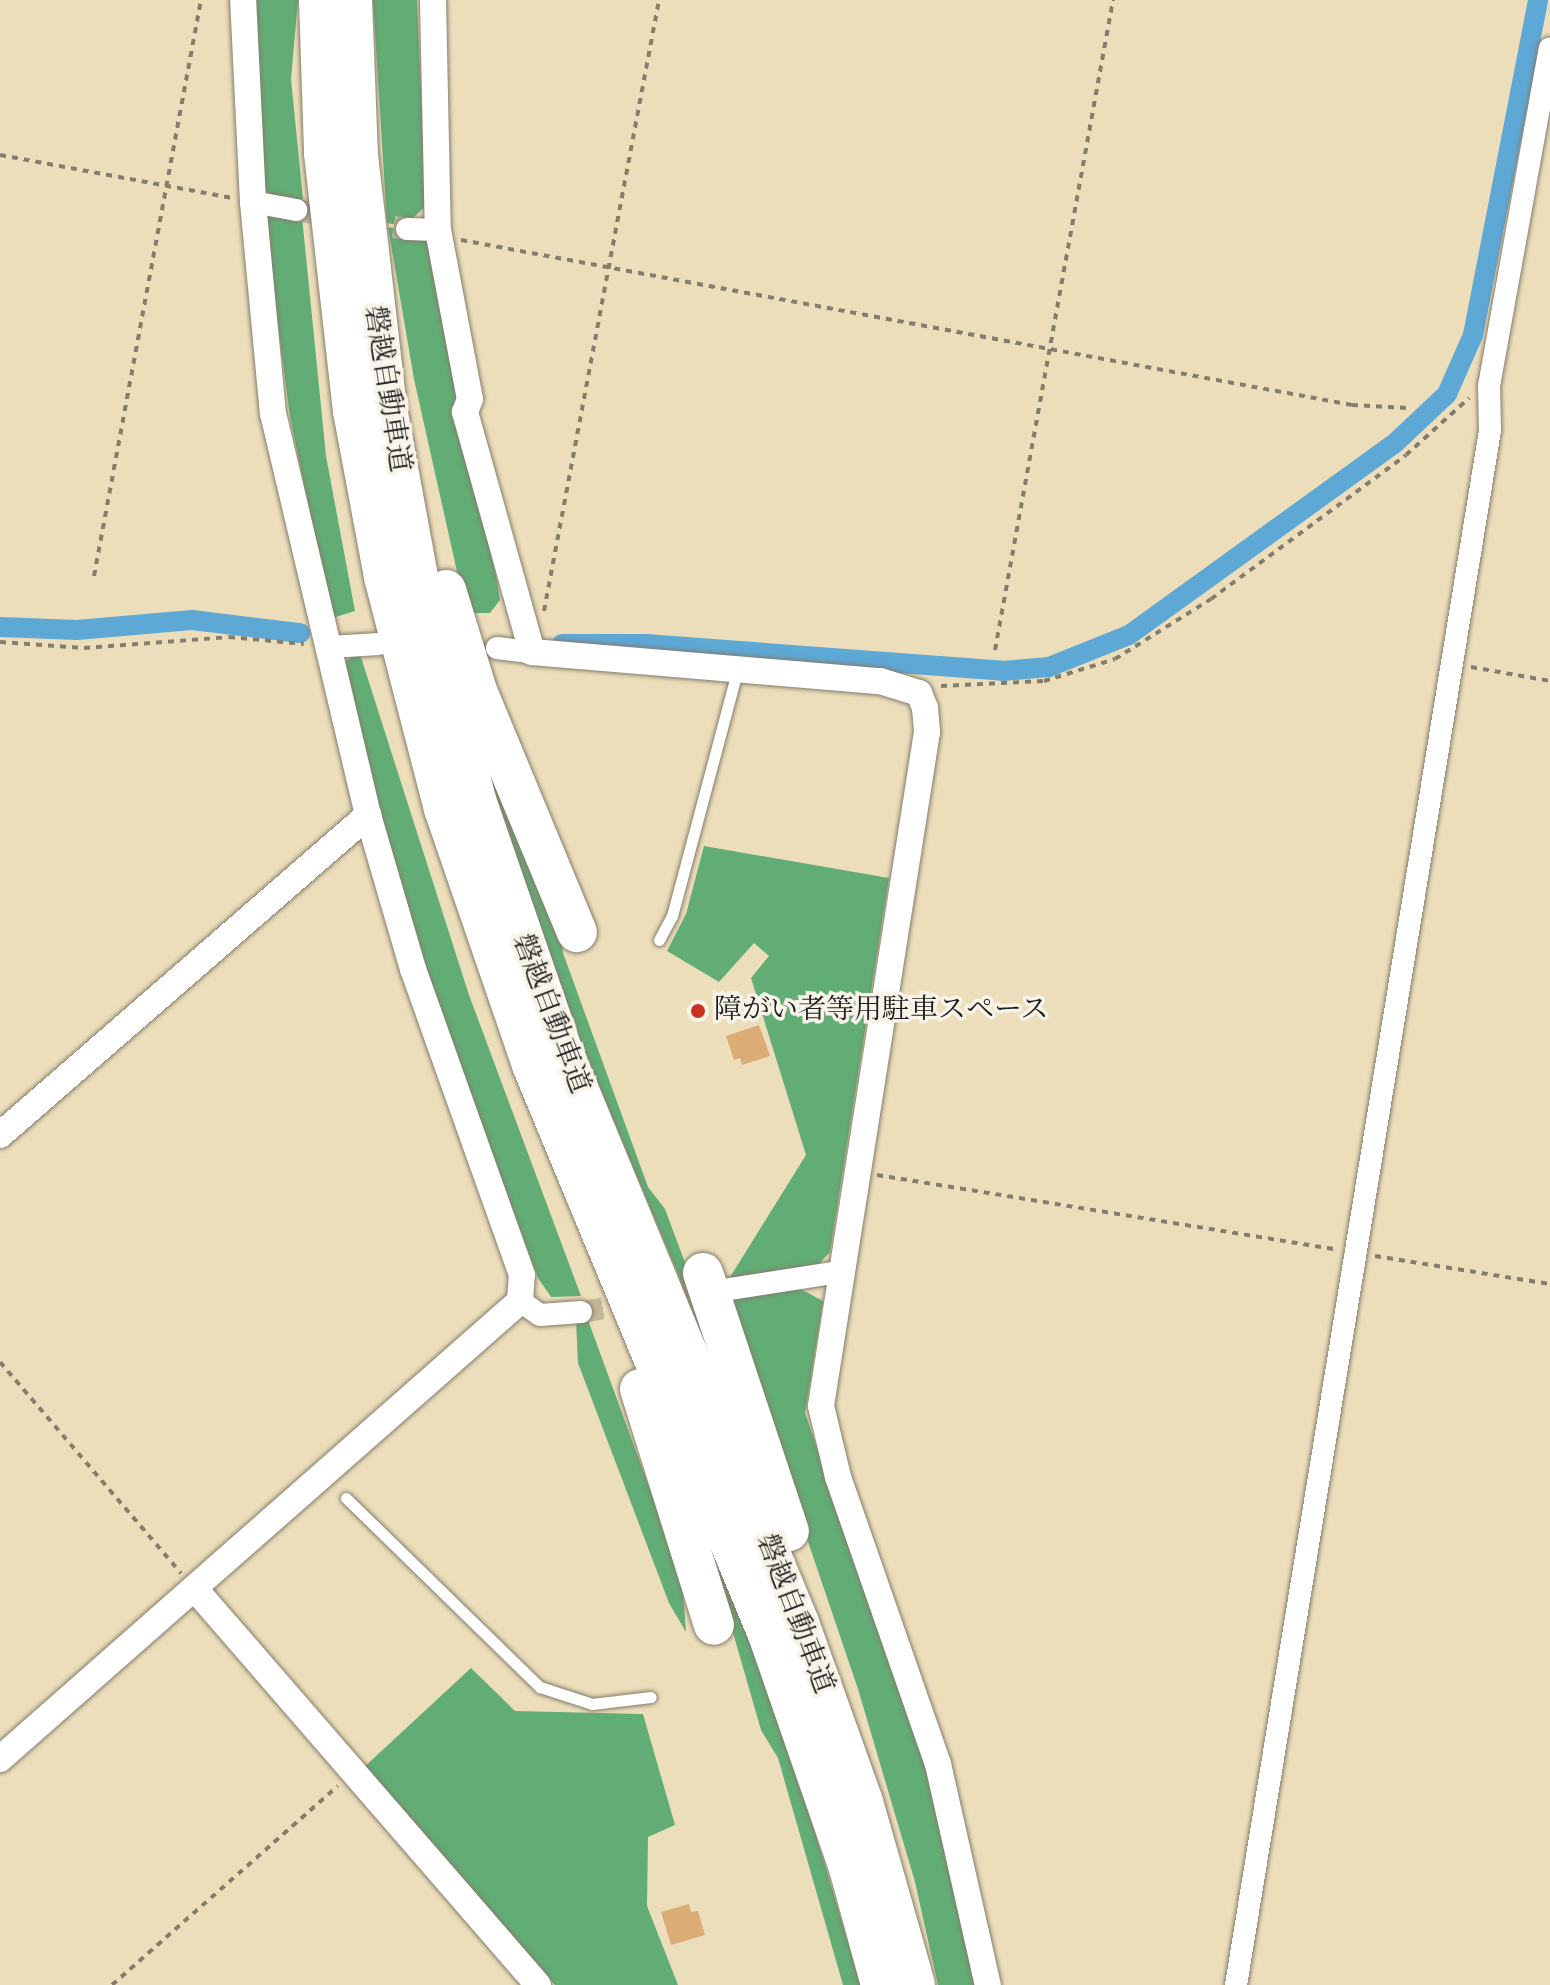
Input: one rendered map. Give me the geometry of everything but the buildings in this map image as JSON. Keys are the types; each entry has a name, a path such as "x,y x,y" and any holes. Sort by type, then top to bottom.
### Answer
{"highway":[{"name":"磐越自動車道","path":"319,0 324,153 338,307 384,577 444,809 532,1065 769,1637 849,1868 881,1985"},
{"name":"磐越自動車道","path":"352,0 358,155 373,308 400,483 432,634 476,800 563,1052 799,1623 863,1802 915,1985"},
{"path":"358,155 441,572 477,691 577,932"},
{"path":"532,1065 570,1199 667,1464 714,1625"},
{"path":"713,1281 850,1712 863,1802"}],"street":[{"path":"0,1759 520,1301 522,1275 413,969 368,815 273,414 253,202 243,0"},
{"path":"433,0 438,230 470,399 465,412 529,645"},
{"path":"1236,1985 1453,664 1490,430 1489,386 1550,48"},
{"path":"253,202 296,210"},
{"path":"407,229 438,230"},
{"path":"330,647 379,644"},
{"path":"497,648 529,645 737,672 880,681 919,693 927,732 854,1171 822,1392 827,1440 938,1764 988,1985"},
{"path":"0,1135 368,815"},
{"path":"713,1281 839,1272"},
{"path":"520,1301 540,1315 581,1312"},
{"path":"195,1589 538,1985"}],"lane":[{"path":"659,940 672,916 737,672"},
{"path":"346,1498 540,1687 592,1704 651,1697"}],"path":[{"path":"94,576 201,0"},
{"path":"529,645 542,623 659,0"},
{"path":"995,650 1113,0"},
{"path":"0,155 253,202"},
{"path":"438,230 459,239 608,268 1352,405 1407,408"},
{"path":"919,693 955,684 1044,681 1115,659 1211,599 1406,455 1465,401 1489,386"},
{"path":"0,642 84,648 229,637 330,647"},
{"path":"1453,664 1550,681"},
{"path":"854,1171 1550,1284"},
{"path":"0,1362 195,1589"},
{"path":"112,1985 353,1773"}],"green space":[{"path":"253,0 298,0 291,79 303,199 294,202 271,197 264,187"},
{"path":"373,0 417,0 426,206 404,226 387,223"},
{"path":"270,214 302,217 326,456 355,611 332,618 290,417 265,224"},
{"path":"388,227 421,235 430,245 497,581 500,600 490,613 468,613 460,585 414,379"},
{"path":"359,651 469,995 581,1296 551,1297 538,1278 434,998 346,726 341,665"},
{"path":"478,734 559,916 563,953 648,1187 665,1209 696,1292 686,1293 586,1055 512,849"},
{"path":"704,846 889,878 830,1252 818,1265 727,1282 806,1155 751,978 769,956 754,943 719,982 667,951 686,914"},
{"path":"797,1287 823,1301 805,1413 931,1784 978,1985 938,1985 915,1882 858,1689 726,1300"},
{"path":"588,1320 682,1577 686,1632 669,1603 578,1363 576,1321"},
{"path":"722,1570 790,1749 861,1985 843,1985 778,1758 761,1730 717,1577"},
{"path":"471,1668 515,1711 643,1714 675,1825 648,1837 647,1906 678,1985 555,1985 361,1770"}],"waterway":[{"path":"562,644 646,644 1003,671 1049,667 1129,635 1394,444 1447,394 1473,335 1538,0"},
{"path":"0,627 77,630 192,620 300,633"}],"tunnel":[{"path":"296,210 407,229"},
{"path":"581,1312 719,1290"}],"place":[{"name":"障がい者等用駐車スペース","path":"698,1011"}]}
